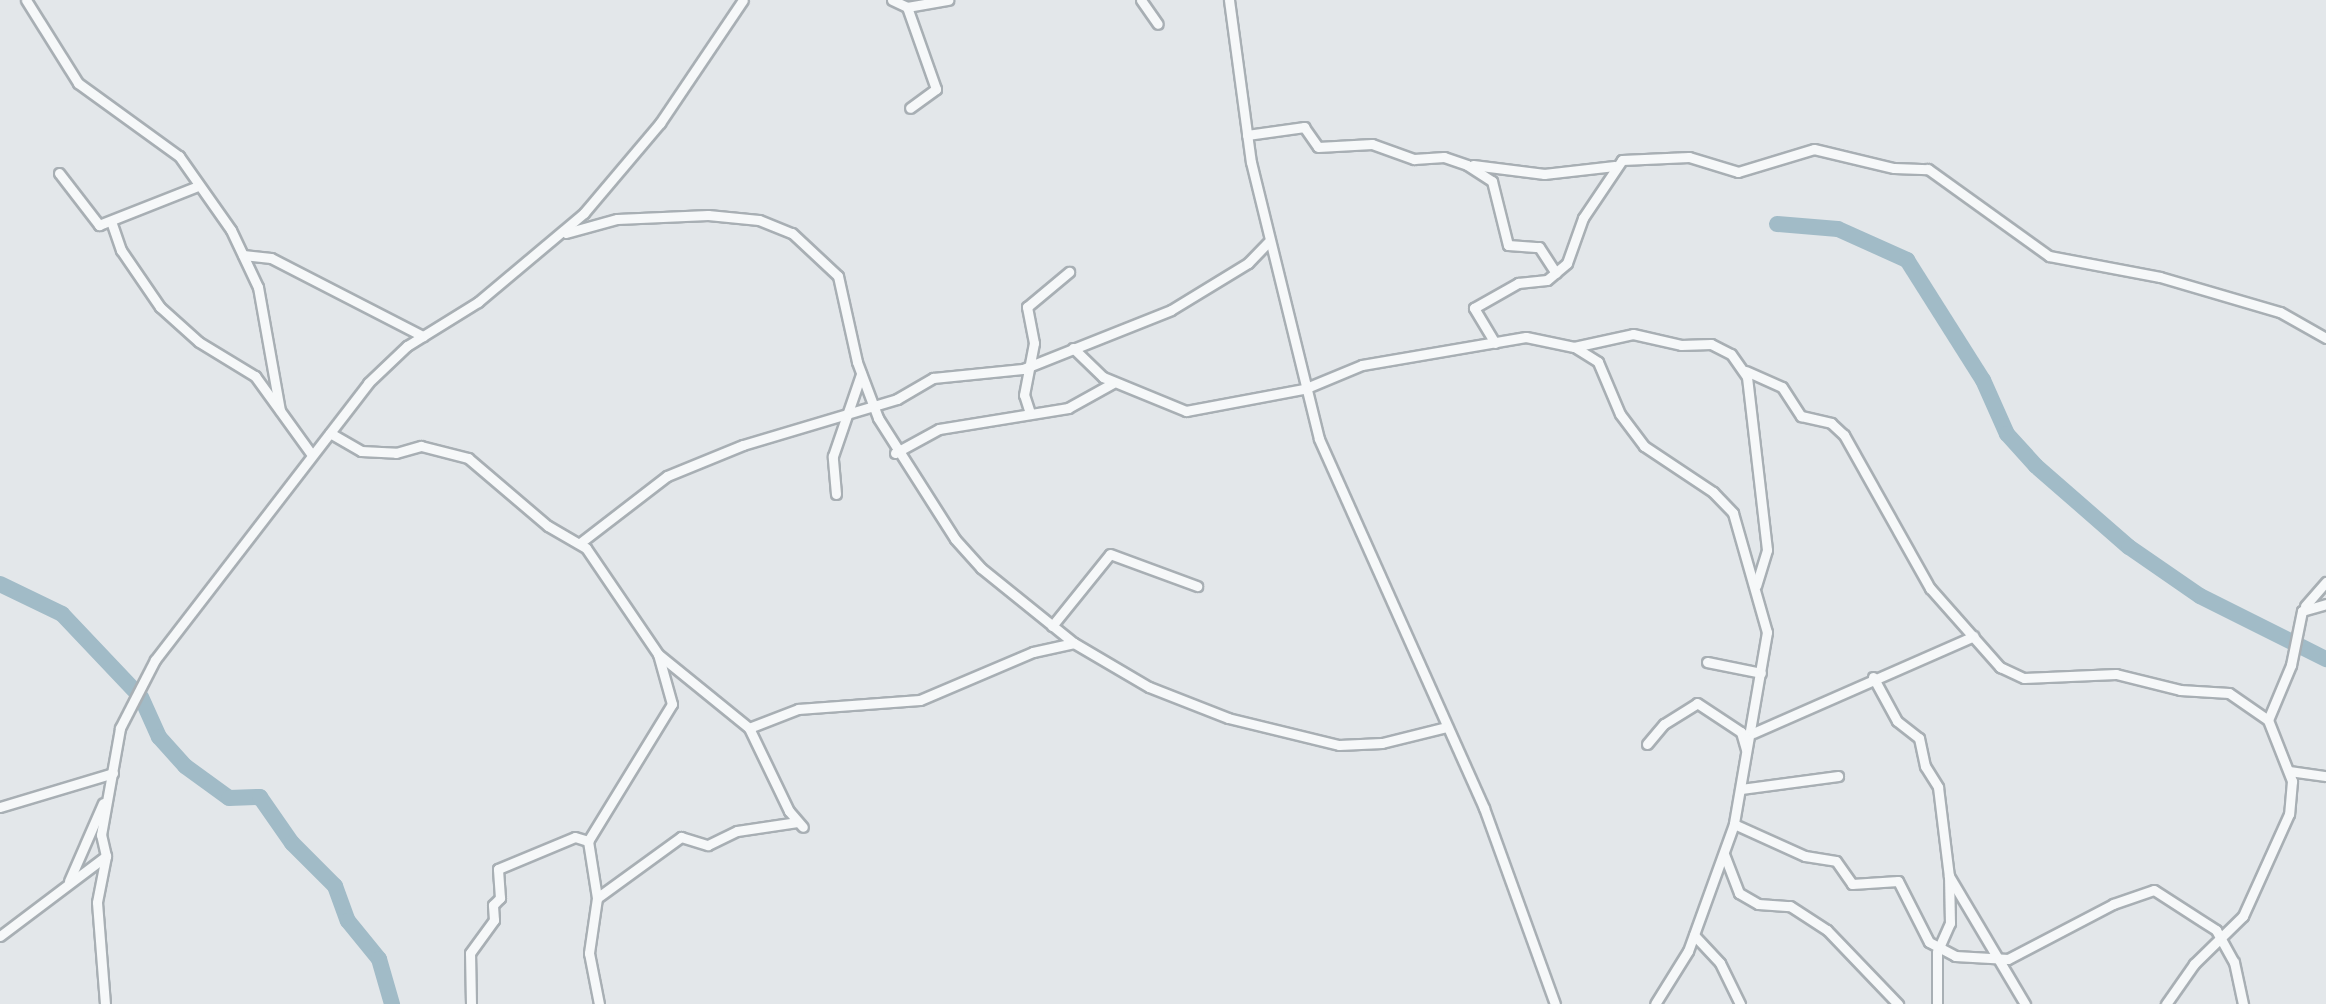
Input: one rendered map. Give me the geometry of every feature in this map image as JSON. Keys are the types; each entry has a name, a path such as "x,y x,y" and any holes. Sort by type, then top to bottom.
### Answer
{"street":[{"path":"26,0 78,83 179,156 243,255 261,299 280,410"},
{"path":"105,1004 97,902 106,856 101,835 120,728 155,660 378,373 423,336 478,302 563,234 660,123 743,0"},
{"path":"892,0 907,7 948,0"},
{"path":"1141,0 1158,24"},
{"path":"1229,0 1247,135 1268,242 1304,389 1336,487 1484,808 1555,1004"},
{"path":"907,7 936,89 910,108"},
{"path":"1247,135 1304,127 1318,147 1372,144 1414,159 1444,157 1467,165 1487,174 1496,188 1508,245 1539,247 1556,273"},
{"path":"1467,165 1544,174 1615,166 1631,159 1668,163 1689,157 1738,172 1814,149 1894,168 1928,169 2049,256 2160,277 2280,312 2326,338"},
{"path":"1495,343 1475,312 1477,305 1508,287 1556,273 1573,252 1583,218 1615,166"},
{"path":"59,173 93,221 112,224 198,186"},
{"path":"563,234 657,216 740,217 778,226 838,276 861,374 895,453 966,552 1074,643 1159,691 1319,742 1362,746 1446,727"},
{"path":"112,224 121,250 160,307 199,342 255,376 312,455"},
{"path":"580,543 667,476 743,445 843,418 916,392 933,378 1014,372 1171,310 1248,263 1268,242"},
{"path":"243,255 284,264 423,336"},
{"path":"1030,413 1024,395 1031,364 1027,307 1069,272"},
{"path":"1574,347 1633,334 1681,345 1711,344 1746,371 1782,387 1801,416 1831,423 1844,435 1930,588 1974,636 2017,676 2116,674 2180,690 2209,689 2241,698 2268,720 2289,771 2289,814 2243,916 2223,941 2194,964 2166,1004"},
{"path":"1073,348 1113,383 1136,387 1177,411 1304,389 1362,365 1534,337 1574,347 1598,362 1620,414 1644,446 1713,492 1733,513 1767,632 1753,733 1734,824 1724,854 1694,935 1655,1004"},
{"path":"1746,371 1767,550 1756,585"},
{"path":"836,494 833,456 843,418 861,374"},
{"path":"895,453 939,429 1068,408 1113,383"},
{"path":"330,433 361,451 396,453 421,446 468,458 548,526 580,543 658,654 749,728 800,824 737,831 708,845 681,837 597,898"},
{"path":"1052,626 1110,554 1197,586"},
{"path":"2268,720 2305,606 2326,582"},
{"path":"2305,606 2326,604"},
{"path":"1753,733 1782,725 1873,677 1974,636"},
{"path":"749,728 775,713 920,700 1033,652 1074,643"},
{"path":"599,1004 589,953 597,898 588,841 672,704 658,654"},
{"path":"1707,662 1761,673"},
{"path":"1873,677 1897,721 1919,738 1928,776 1938,787 1949,876 1950,923 1937,952 1937,1004"},
{"path":"1647,744 1664,724 1697,703 1741,732 1747,757"},
{"path":"1741,732 1755,710"},
{"path":"2289,771 2326,776"},
{"path":"0,807 113,773"},
{"path":"68,883 113,773"},
{"path":"1741,789 1838,776"},
{"path":"1734,824 1805,856 1836,861 1852,884 1898,881 1937,952"},
{"path":"471,1004 470,953 494,920 493,905 500,898 498,869 575,837 588,841"},
{"path":"1724,854 1739,893 1758,904 1790,906 1827,930 1898,1004"},
{"path":"0,936 106,856"},
{"path":"1949,876 2025,1004"},
{"path":"1937,952 1999,961 2149,888 2202,917 2223,941 2243,1004"},
{"path":"1694,935 1720,963 1740,1004"}],"waterway":[{"path":"1777,224 1838,229 1907,260 1983,380 2007,434 2036,466 2129,547 2200,596 2326,659"},
{"path":"0,584 62,614 134,690"},
{"path":"141,697 159,737 185,766 229,798 260,797 292,843 335,886 348,921 379,959 392,1004"}]}
